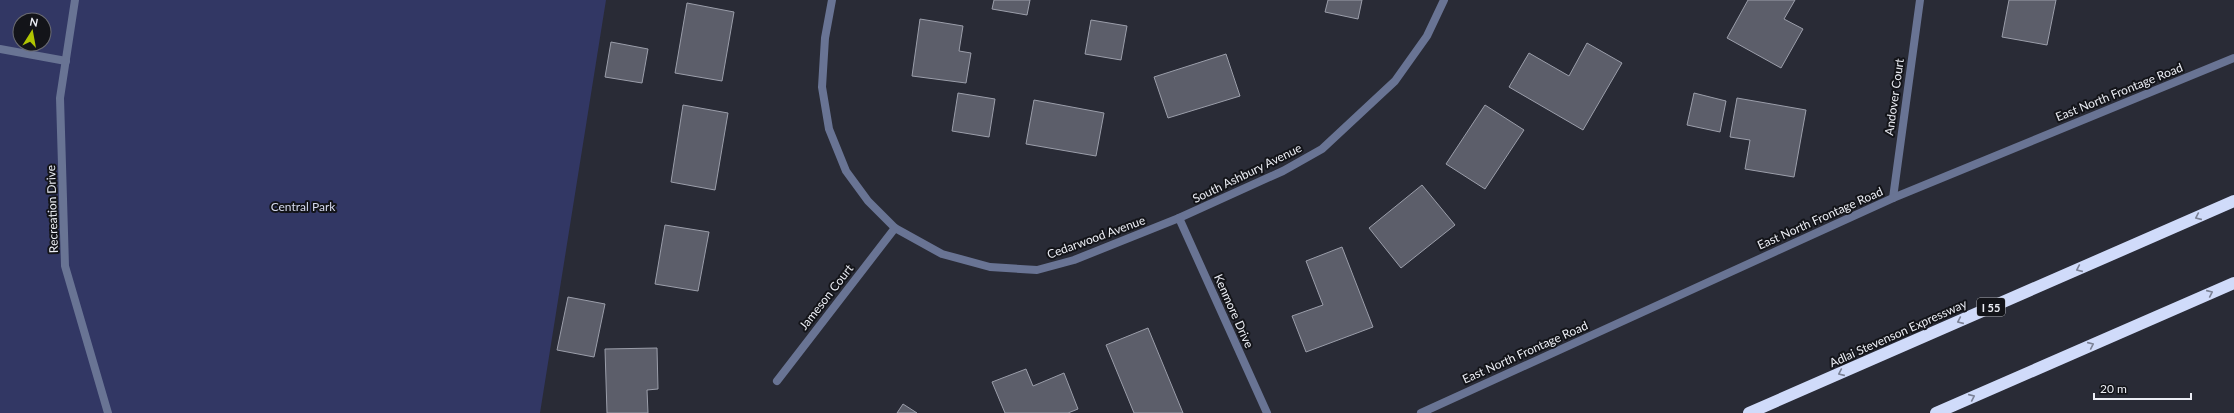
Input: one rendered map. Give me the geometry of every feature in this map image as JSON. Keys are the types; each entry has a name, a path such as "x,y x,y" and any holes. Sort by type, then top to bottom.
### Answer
{"highway":[{"name":"Adlai Stevenson Expressway","path":"1749,413 2234,202"},
{"path":"1936,413 2234,282"}],"street":[{"name":"Recreation Drive","path":"75,0 60,98 65,266 108,413"},
{"name":"Cedarwood Avenue","path":"832,0 826,38 822,87 829,129 846,171 868,201 895,228 942,254 990,267 1037,270 1074,260 1179,218"},
{"name":"South Ashbury Avenue","path":"1179,218 1283,171 1322,149 1395,81 1427,36 1444,0"},
{"name":"Andover Court","path":"1893,198 1920,0"},
{"path":"0,50 66,61"},
{"name":"East North Frontage Road","path":"1421,413 1893,198 2234,58"},
{"name":"Kenmore Drive","path":"1179,218 1267,413"},
{"name":"Jameson Court","path":"777,381 895,228"}],"green space":[{"name":"Central Park","path":"0,0 606,0 540,413 0,413"}],"building":[{"path":"994,0 1030,0 1027,15 992,9"},
{"path":"1328,0 1362,0 1358,19 1325,12"},
{"path":"1748,0 1795,0 1784,19 1803,29 1781,68 1727,38"},
{"path":"2009,0 2056,0 2047,45 2002,37"},
{"path":"687,3 734,12 722,81 675,73"},
{"path":"920,19 963,26 959,51 971,53 966,83 912,76"},
{"path":"1091,20 1127,26 1121,60 1085,54"},
{"path":"611,42 648,49 642,83 605,77"},
{"path":"1587,43 1622,63 1583,130 1509,87 1529,53 1569,76"},
{"path":"1226,54 1240,96 1168,118 1154,77"},
{"path":"958,93 995,99 989,137 952,131"},
{"path":"1694,93 1726,101 1720,132 1687,125"},
{"path":"1737,98 1806,110 1794,177 1745,169 1750,140 1730,137"},
{"path":"1034,100 1104,113 1096,156 1026,144"},
{"path":"683,105 728,113 715,190 671,182"},
{"path":"1485,105 1524,130 1485,189 1446,164"},
{"path":"1422,185 1455,225 1401,268 1369,228"},
{"path":"665,225 709,232 698,291 655,284"},
{"path":"1342,247 1373,327 1306,352 1292,316 1323,305 1306,261"},
{"path":"568,297 605,304 594,357 557,350"},
{"path":"1148,328 1183,413 1134,413 1106,345"},
{"path":"657,348 658,389 647,390 648,413 607,413 605,349"},
{"path":"1026,369 1033,386 1064,373 1078,409 1068,413 1005,413 992,382"},
{"path":"903,404 917,413 897,413"}]}
